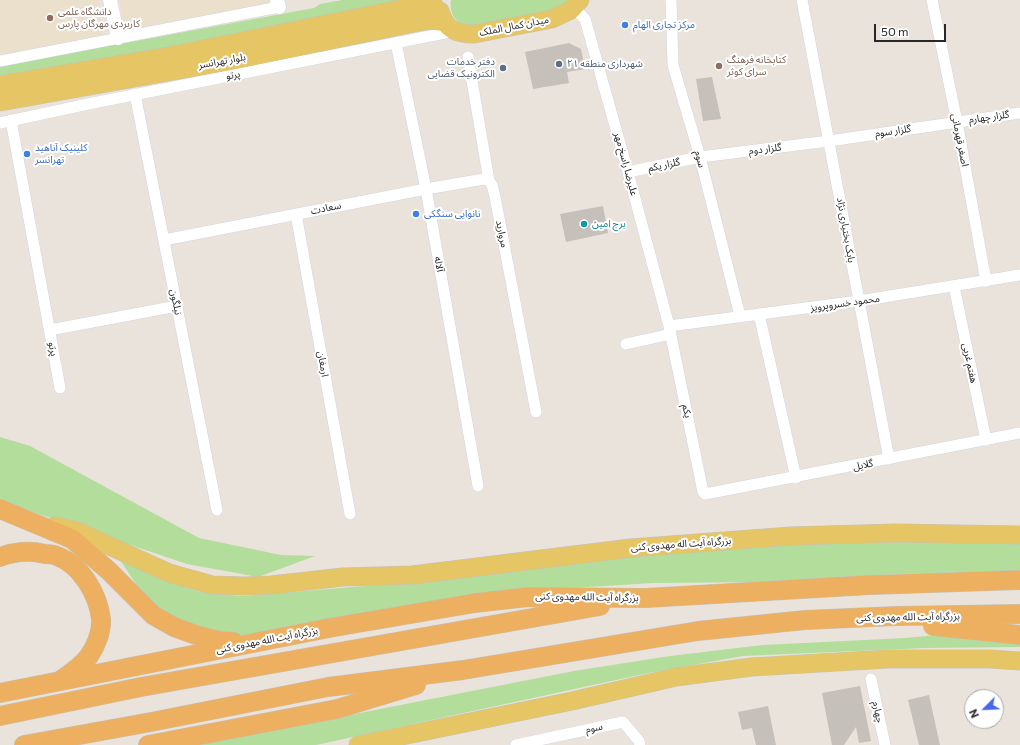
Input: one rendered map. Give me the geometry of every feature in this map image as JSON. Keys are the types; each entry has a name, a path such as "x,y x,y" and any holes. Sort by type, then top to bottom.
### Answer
{"highway":[{"path":"0,508 72,539 109,571 153,615 174,627 199,636 220,641 254,642"},
{"path":"0,557 13,552 32,551 57,556 69,563 83,576 92,589 101,619 99,635 89,656 81,665 60,682"},
{"path":"646,598 870,585 1020,580"},
{"name":"بزرگراه آیت الله مهدوی کنی","path":"0,693 254,642 475,603 528,597 646,598"},
{"name":"بزرگراه آیت الله مهدوی کنی","path":"0,716 142,687 646,598"},
{"name":"بزرگراه آیت الله مهدوی کنی","path":"24,745 152,722 328,687 463,670 698,631 805,620 896,616 1020,614"},
{"path":"896,616 933,626 1020,635"},
{"name":"بزرگراه آیت الله مهدوی کنی","path":"148,745 338,709 463,670"}],"main road":[{"name":"بلوار تهرانسر","path":"0,85 169,56 420,5 433,0"},
{"path":"439,0 439,8 449,27"},
{"name":"میدان کمال الملک","path":"449,27 464,34 494,30 552,19 576,5"},
{"name":"بلوار تهرانسر","path":"0,102 230,60 424,21 435,21 449,27"},
{"name":"بزرگراه آیت اله مهدوی کنی","path":"17,516 77,532 169,573 212,584 245,586 271,585 343,577 412,575 631,548 791,536 896,533 1020,535"},
{"path":"358,745 572,701 676,677 752,667 888,659 990,659 1020,661"}],"street":[{"path":"110,0 118,38"},
{"name":"سوم","path":"671,0 673,65 700,157 740,316"},
{"name":"بابک بختیاری نژاد","path":"802,0 889,459"},
{"name":"اصغر قهرمانی","path":"932,0 957,122 986,281"},
{"path":"0,61 278,4"},
{"name":"علیرضا راسخ مهر","path":"576,5 579,13 584,19 628,172 670,330"},
{"name":"پرتو","path":"60,388 50,330 5,121 396,43 449,27"},
{"name":"آلاله","path":"396,43 426,189 478,486"},
{"name":"مروارید","path":"468,57 489,181 495,197 536,412"},
{"path":"54,93 88,104"},
{"name":"نیلگون","path":"135,94 217,510"},
{"name":"گلزار چهارم","path":"957,122 1020,113"},
{"name":"گلزار سوم","path":"829,141 957,122"},
{"name":"گلزار دوم","path":"700,157 829,141"},
{"name":"گلزار یکم","path":"628,172 700,157"},
{"name":"سعادت","path":"164,240 426,189 484,180 489,181"},
{"name":"ارمغان","path":"296,214 350,514"},
{"name":"محمود خسروپرویز","path":"626,344 670,330 740,316 859,301 1020,275"},
{"name":"هفتم غربی","path":"954,286 986,440"},
{"path":"50,330 177,306"},
{"path":"759,314 796,478"},
{"name":"یکم","path":"670,330 705,494"},
{"name":"گلایل","path":"705,494 796,478 1020,433"},
{"name":"چهارم","path":"871,679 885,745"},
{"name":"سوم","path":"537,743 623,722 640,741 640,745"},
{"path":"516,745 537,743"}],"shaded area":[{"name":"دانشگاه علمی کاربردی مهرگان پارس","path":"0,0 97,0 104,36 0,56"},
{"path":"119,0 271,0 272,4 196,20 125,31"}],"green space":[{"path":"342,0 423,0 0,81 0,66 314,8 320,4"},
{"path":"451,0 568,0 561,9 497,23 472,26 464,25 457,21 452,12"},
{"path":"0,437 30,446 199,538 281,555 315,556 258,577 187,564 0,501"},
{"path":"1020,541 1020,571 901,574 762,582 653,583 508,592 254,635 234,636 194,629 157,608 144,596 118,557 197,591 243,596 365,586 580,560 823,542"},
{"path":"948,634 1020,642 1020,647 925,648 743,656 644,674 316,745 191,745 574,671 670,656 763,645 905,638"}],"building":[{"name":"شهرداری منطقه ۲۱","path":"569,43 581,49 585,69 567,72 569,83 533,89 525,52"},
{"path":"712,77 721,119 703,121 696,79"},
{"name":"برج امین","path":"603,206 608,233 566,242 560,214"},
{"path":"860,686 871,741 859,743 856,727 844,745 832,745 822,693"},
{"path":"929,695 940,745 919,745 908,700"},
{"path":"768,706 776,745 756,745 752,728 742,730 738,712"}],"place":[{"name":"دانشگاه علمی کاربردی مهرگان پارس","path":"50,18"},
{"name":"مرکز تجاری الهام","path":"625,25"},
{"name":"شهرداری منطقه ۲۱","path":"559,64"},
{"name":"کتابخانه فرهنگ سرای کوثر","path":"719,66"},
{"name":"دفتر خدمات الکترونیک قضایی","path":"503,68"},
{"name":"کلینیک آناهید تهرانسر","path":"27,154"},
{"name":"نانوایی سنگکی","path":"416,214"},
{"name":"برج امین","path":"584,224"}]}
